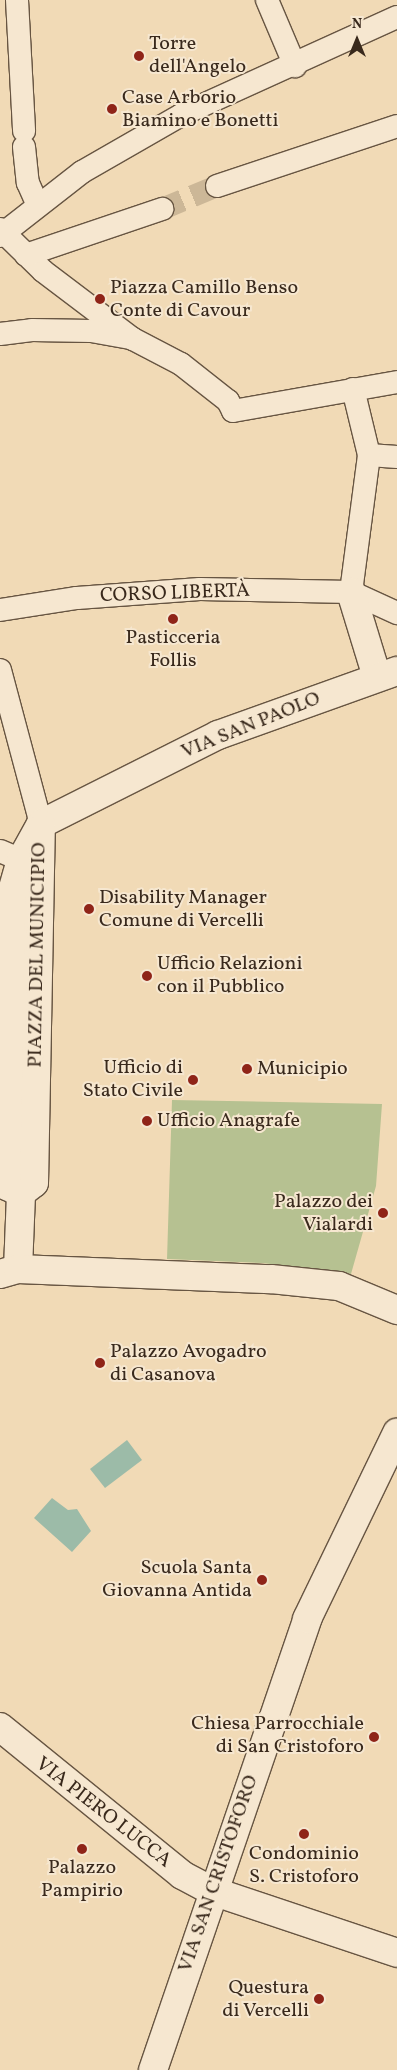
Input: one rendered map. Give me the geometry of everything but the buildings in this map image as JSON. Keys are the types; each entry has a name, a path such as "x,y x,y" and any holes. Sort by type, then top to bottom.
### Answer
{"street":[{"path":"17,0 28,183 38,205"},
{"path":"267,0 295,66"},
{"path":"397,17 295,66 181,115 133,145 82,172 1,233 26,255 133,339 181,364 228,401 233,411 397,382"},
{"path":"217,186 397,126"},
{"path":"26,255 162,210"},
{"path":"0,334 32,330 91,331 133,339"},
{"path":"353,389 369,455 351,592 387,674"},
{"path":"369,455 397,457"},
{"name":"CORSO LIBERTÀ","path":"0,610 77,598 200,589 351,592 397,613"},
{"path":"0,670 41,824"},
{"name":"VIA SAN PAOLO","path":"41,824 110,791 218,735 387,674"},
{"name":"PIAZZA DEL MUNICIPIO","path":"22,1193 7,1186 6,1059 13,888 10,856 41,824"},
{"name":"PIAZZA DEL MUNICIPIO","path":"9,1272 22,1193 34,1183 41,824"},
{"path":"9,1272 281,1280 339,1286 397,1310"},
{"name":"VIA SAN CRISTOFORO","path":"153,2070 212,1891 307,1619 397,1433"},
{"name":"VIA PIERO LUCCA","path":"0,1727 108,1819 182,1875 212,1891 397,1953"}],"shaded area":[{"path":"172,1100 382,1104 376,1186 351,1274 262,1263 167,1259"},
{"path":"127,1440 142,1460 105,1488 90,1469"},
{"path":"52,1498 68,1510 77,1509 91,1531 72,1552 34,1518"}],"tunnel":[{"path":"162,209 217,186"}],"place":[{"name":"Torre dell'Angelo","path":"139,56"},
{"name":"Case Arborio Biamino e Bonetti","path":"112,109"},
{"name":"Piazza Camillo Benso Conte di Cavour","path":"100,299"},
{"name":"Pasticceria Follis","path":"173,619"},
{"name":"Disability Manager Comune di Vercelli","path":"89,909"},
{"name":"Ufficio Relazioni con il Pubblico","path":"147,976"},
{"name":"Municipio","path":"247,1069"},
{"name":"Ufficio di Stato Civile","path":"193,1080"},
{"name":"Ufficio Anagrafe","path":"147,1121"},
{"name":"Palazzo dei Vialardi","path":"383,1213"},
{"name":"Palazzo Avogadro di Casanova","path":"100,1363"},
{"name":"Scuola Santa Giovanna Antida","path":"262,1580"},
{"name":"Chiesa Parrocchiale di San Cristoforo","path":"374,1737"},
{"name":"Condominio S. Cristoforo","path":"304,1834"},
{"name":"Palazzo Pampirio","path":"82,1849"},
{"name":"Questura di Vercelli","path":"319,1999"}]}
